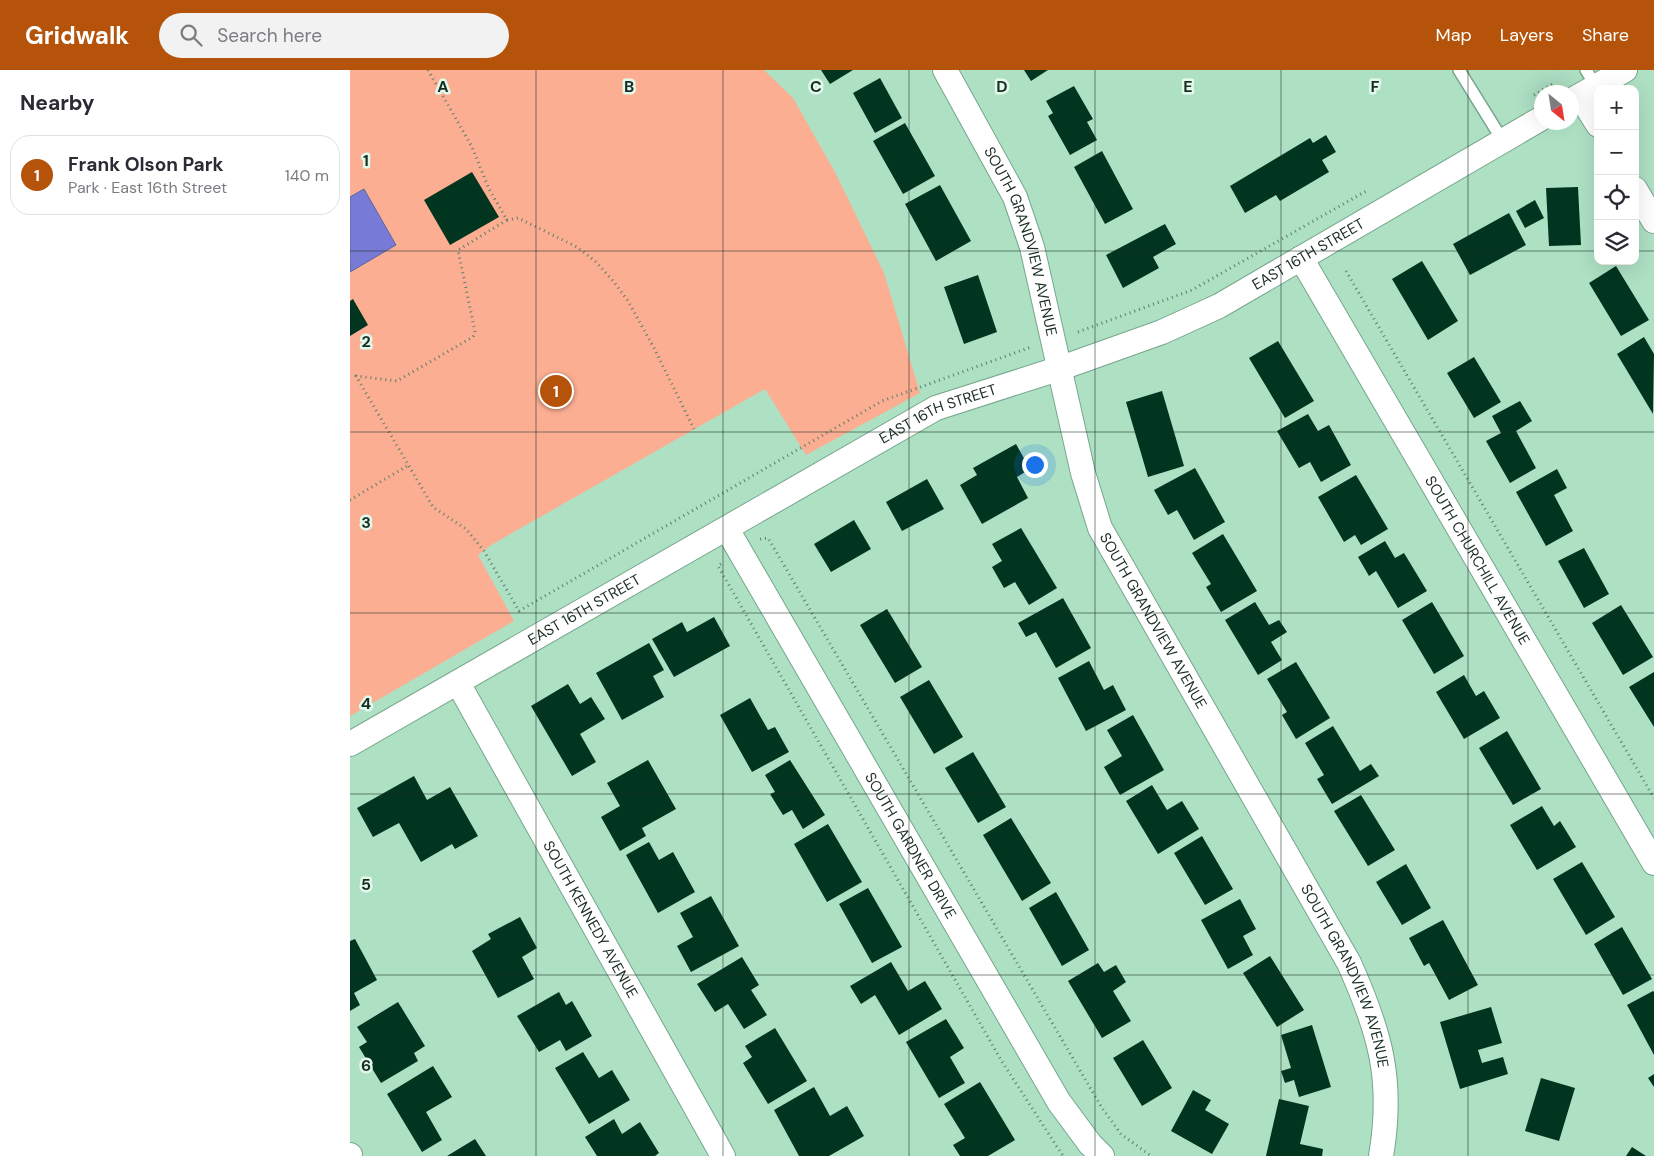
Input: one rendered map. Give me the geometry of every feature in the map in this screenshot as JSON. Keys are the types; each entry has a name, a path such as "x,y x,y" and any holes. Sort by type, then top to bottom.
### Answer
{"street":[{"name":"SOUTH GRANDVIEW AVENUE","path":"945,70 1016,196 1032,246 1084,473 1100,528 1349,963 1368,1005 1382,1052 1387,1090 1387,1123 1381,1156"},
{"path":"1594,115 1583,88 1625,70"},
{"name":"EAST 16TH STREET","path":"350,744 936,408 1061,368 1162,332 1220,306 1534,123"},
{"path":"1639,196 1654,221"},
{"name":"SOUTH CHURCHILL AVENUE","path":"1301,258 1654,863"},
{"name":"SOUTH GARDNER DRIVE","path":"727,529 1059,1102 1090,1144 1102,1156"},
{"name":"SOUTH KENNEDY AVENUE","path":"458,683 723,1156"}],"lane":[{"path":"1459,70 1502,141"}],"path":[{"path":"428,70 472,147 489,189 507,220"},
{"path":"1528,98 1560,79"},
{"path":"1078,332 1192,290 1370,188"},
{"path":"694,429 662,362 628,301 595,261 577,247 518,218 507,220 458,250 475,332 474,337 397,381 356,376 407,466 433,507 466,529 484,551 519,611 882,401 1033,346"},
{"path":"1346,271 1654,798"},
{"path":"350,500 407,466"}],"shaded area":[{"path":"350,70 764,70 793,98 836,174 884,273 920,393 806,455 765,389 491,545 478,555 514,621 350,716"},
{"path":"364,189 396,245 350,272 350,197"}],"building":[{"path":"821,70 853,70 830,84"},
{"path":"1024,70 1048,70 1031,81"},
{"path":"880,78 902,118 875,133 853,93"},
{"path":"1074,86 1093,119 1087,122 1097,140 1070,155 1048,116 1053,113 1046,101"},
{"path":"905,123 935,176 903,194 873,141"},
{"path":"1326,135 1336,152 1322,160 1329,172 1280,201 1276,195 1245,213 1230,186 1310,138 1313,143"},
{"path":"1102,151 1133,209 1105,224 1074,167"},
{"path":"472,172 499,217 450,245 424,200"},
{"path":"940,185 971,241 936,261 905,204"},
{"path":"1578,187 1581,245 1549,246 1546,188"},
{"path":"1535,200 1544,218 1525,228 1516,211"},
{"path":"1509,213 1526,245 1470,275 1453,244"},
{"path":"1165,224 1176,244 1153,257 1159,268 1123,288 1106,255"},
{"path":"1422,261 1458,321 1428,340 1392,279"},
{"path":"1616,266 1649,320 1621,336 1589,283"},
{"path":"978,275 997,332 964,344 944,287"},
{"path":"353,299 368,325 350,336 350,301"},
{"path":"1644,337 1654,354 1653,414 1617,354"},
{"path":"1278,341 1314,401 1285,418 1249,358"},
{"path":"1474,357 1501,402 1474,418 1447,373"},
{"path":"1162,391 1184,466 1148,477 1126,402"},
{"path":"1520,401 1532,421 1516,431 1536,468 1510,483 1486,441 1501,433 1492,416"},
{"path":"1308,414 1318,431 1329,425 1351,465 1321,482 1310,462 1299,468 1277,431"},
{"path":"1016,444 1030,469 1017,477 1028,498 982,524 960,485 977,475 973,468"},
{"path":"1195,468 1225,522 1194,540 1177,510 1168,515 1154,490"},
{"path":"1557,469 1567,488 1554,495 1573,531 1546,546 1516,492"},
{"path":"1356,475 1388,529 1361,545 1355,535 1344,542 1318,497"},
{"path":"927,479 944,509 902,531 886,502"},
{"path":"854,520 871,549 831,572 814,544"},
{"path":"1021,528 1057,588 1029,605 1015,582 1004,588 992,567 1002,561 992,544"},
{"path":"1223,534 1257,591 1221,612 1206,587 1211,584 1192,553"},
{"path":"1385,541 1395,558 1404,553 1427,591 1398,608 1376,571 1369,576 1358,557"},
{"path":"1584,548 1609,594 1584,608 1558,561"},
{"path":"1063,598 1091,648 1056,668 1036,632 1026,637 1018,623"},
{"path":"1255,602 1269,625 1279,620 1287,632 1271,642 1282,660 1258,675 1225,620"},
{"path":"1432,602 1464,656 1434,674 1402,620"},
{"path":"1621,605 1653,657 1623,675 1592,623"},
{"path":"887,609 922,667 895,683 860,625"},
{"path":"714,617 730,646 674,677 652,639 682,622 687,632"},
{"path":"649,643 664,670 653,676 664,697 622,720 596,673"},
{"path":"1089,661 1104,690 1113,685 1126,710 1086,731 1058,678"},
{"path":"1296,662 1330,718 1296,739 1282,715 1287,712 1267,679"},
{"path":"1654,672 1654,727 1629,687"},
{"path":"1464,675 1476,696 1484,691 1500,718 1464,739 1436,692"},
{"path":"929,680 963,737 934,754 900,697"},
{"path":"568,684 580,704 591,697 605,719 580,734 596,762 572,776 531,706"},
{"path":"750,698 768,730 775,727 789,752 752,772 720,715"},
{"path":"1133,715 1164,770 1120,795 1104,767 1122,756 1107,730"},
{"path":"1333,726 1360,771 1371,764 1379,776 1332,804 1317,779 1324,775 1305,743"},
{"path":"1507,731 1541,789 1513,805 1479,748"},
{"path":"973,752 1006,807 978,823 945,768"},
{"path":"648,760 676,809 642,828 646,836 620,851 601,817 620,806 607,783"},
{"path":"790,760 825,815 803,829 792,810 783,815 770,794 775,792 765,775"},
{"path":"414,776 427,800 450,787 478,836 455,849 452,844 421,862 399,823 373,837 357,808"},
{"path":"1152,785 1167,810 1182,801 1199,829 1158,854 1126,801"},
{"path":"1361,795 1395,850 1368,866 1334,811"},
{"path":"1542,806 1554,826 1560,821 1576,847 1537,870 1510,825"},
{"path":"1011,818 1051,883 1022,901 983,835"},
{"path":"828,824 862,882 827,902 794,844"},
{"path":"1202,836 1233,889 1205,905 1174,853"},
{"path":"649,842 659,860 673,852 695,892 658,913 626,855"},
{"path":"1582,862 1615,917 1586,935 1553,879"},
{"path":"1406,864 1431,908 1402,925 1376,882"},
{"path":"868,888 902,947 872,963 839,904"},
{"path":"1056,892 1089,950 1062,966 1029,908"},
{"path":"711,896 739,946 691,972 677,946 693,937 680,913"},
{"path":"1240,899 1256,929 1243,936 1253,955 1228,969 1201,920"},
{"path":"520,917 537,948 522,957 534,979 498,998 472,951 491,939 488,934"},
{"path":"1443,920 1478,985 1449,1000 1429,963 1424,966 1409,938"},
{"path":"1622,927 1652,979 1623,995 1594,944"},
{"path":"355,939 377,980 354,993 360,1005 350,1011 350,941"},
{"path":"1270,956 1304,1010 1277,1027 1243,973"},
{"path":"742,957 759,985 751,990 767,1015 744,1029 728,1004 715,1012 697,984"},
{"path":"891,962 908,991 925,981 942,1009 899,1035 875,995 861,1004 850,986"},
{"path":"1098,963 1104,972 1116,965 1126,982 1113,991 1131,1021 1102,1038 1068,981"},
{"path":"559,992 566,1005 572,1001 592,1036 566,1051 560,1040 539,1052 517,1016"},
{"path":"1654,992 1654,1055 1627,1005"},
{"path":"398,1002 425,1046 414,1053 418,1061 381,1083 359,1047 367,1042 357,1027"},
{"path":"1491,1007 1502,1043 1478,1050 1482,1063 1503,1057 1508,1074 1460,1089 1440,1022"},
{"path":"946,1019 964,1048 950,1057 965,1083 939,1098 906,1042"},
{"path":"1312,1025 1331,1087 1299,1097 1294,1080 1285,1083 1281,1071 1291,1068 1281,1035"},
{"path":"775,1028 807,1081 768,1104 743,1063 752,1057 745,1046"},
{"path":"1143,1040 1172,1088 1142,1106 1113,1058"},
{"path":"583,1052 599,1078 612,1070 630,1100 589,1124 555,1068"},
{"path":"433,1066 452,1097 426,1112 442,1140 422,1152 387,1094"},
{"path":"1654,1074 1654,1087 1648,1078"},
{"path":"1541,1078 1575,1088 1559,1141 1525,1131"},
{"path":"980,1082 1015,1140 988,1156 960,1156 953,1145 965,1138 944,1104"},
{"path":"814,1087 830,1116 847,1106 864,1136 829,1156 799,1156 774,1110"},
{"path":"1193,1090 1211,1100 1205,1110 1229,1124 1212,1154 1171,1131"},
{"path":"1279,1099 1309,1106 1300,1144 1323,1149 1322,1156 1266,1156"},
{"path":"614,1119 622,1134 640,1122 659,1153 655,1156 597,1156 585,1137"},
{"path":"475,1139 486,1156 447,1156"},
{"path":"1632,1147 1646,1156 1626,1156"}],"place":[{"name":"Frank Olson Park","path":"556,391"}]}
